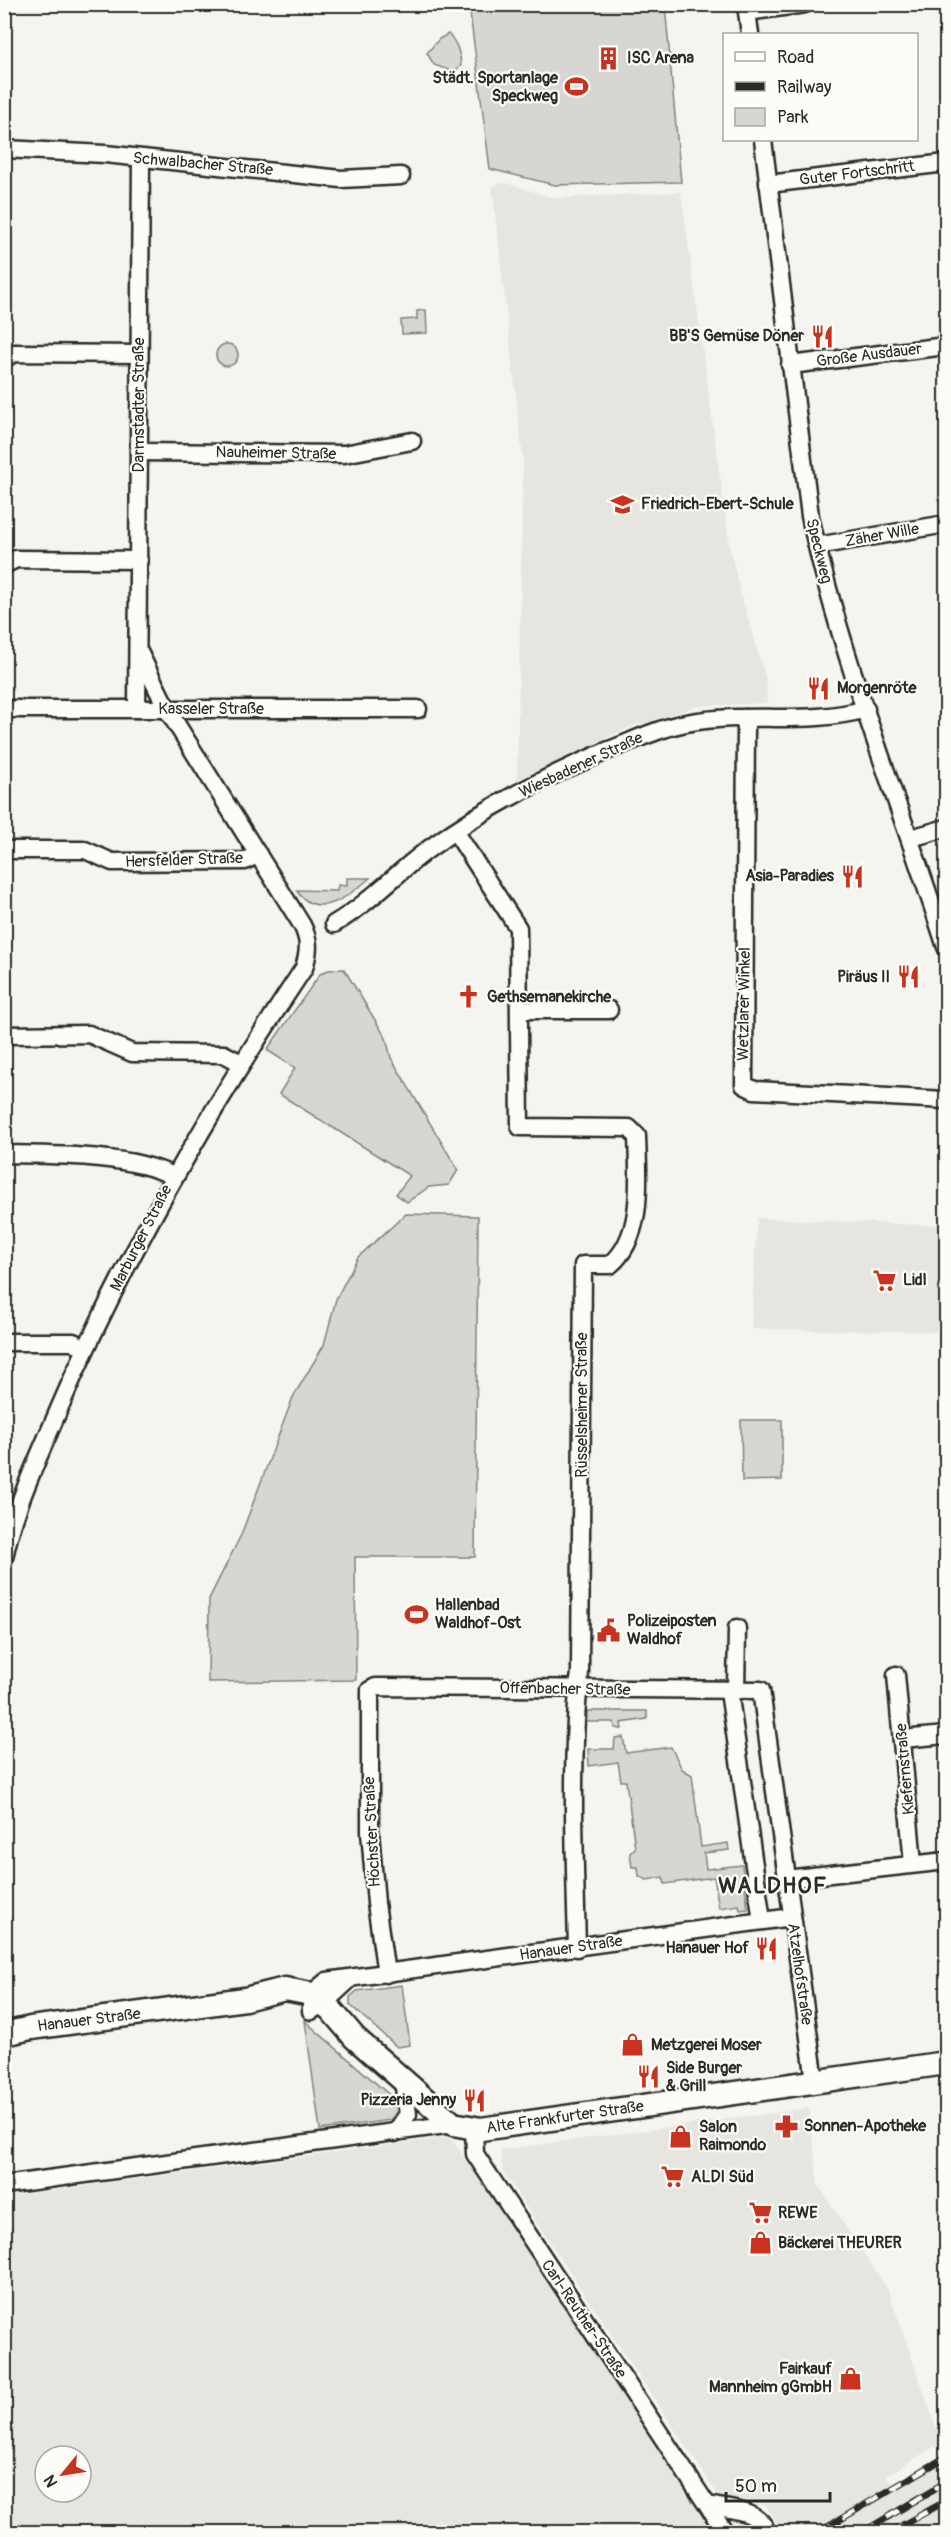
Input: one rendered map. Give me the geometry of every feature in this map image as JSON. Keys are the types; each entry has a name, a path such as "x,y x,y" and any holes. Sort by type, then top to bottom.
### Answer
{"street":[{"path":"750,33 747,8 805,4"},
{"name":"Speckweg","path":"763,141 810,516 817,546 867,708 946,947"},
{"name":"Schwalbacher Straße","path":"4,149 141,159 341,179 401,176"},
{"name":"Darmstadter Straße","path":"137,709 141,159"},
{"name":"Guter Fortschritt","path":"768,184 946,163"},
{"name":"Große Ausdauer","path":"790,365 946,346"},
{"path":"4,358 14,353 138,354"},
{"name":"Nauheimer Straße","path":"140,452 345,454 412,441"},
{"name":"Zäher Wille","path":"817,546 946,524"},
{"path":"4,565 16,559 139,560"},
{"name":"Darmstadter Straße","path":"138,652 167,709 307,936"},
{"name":"Wiesbadener Straße","path":"334,924 355,912 429,849 455,831 514,796 572,767 653,732 696,722 746,718 832,717 867,708"},
{"name":"Kasseler Straße","path":"4,709 418,710"},
{"name":"Wetzlarer Winkel","path":"746,718 744,1085 754,1090 946,1100"},
{"path":"911,838 946,828"},
{"name":"Rüsselsheimer Straße","path":"455,831 518,928 520,1127 629,1128 637,1136 635,1221 622,1255 610,1265 583,1265 577,1948"},
{"name":"Hersfelder Straße","path":"4,850 85,850 112,862 245,861 258,854"},
{"name":"Marburger Straße","path":"4,1558 9,1519 85,1348 173,1176 241,1063 304,968 309,950 307,936"},
{"path":"520,1010 609,1010"},
{"path":"4,1035 88,1034 132,1053 224,1054 241,1063"},
{"path":"4,1154 102,1159 160,1170 173,1176"},
{"path":"4,1342 73,1342 85,1348"},
{"name":"Atzelhofstraße","path":"737,1628 732,1691 762,1921"},
{"name":"Kiefernstraße","path":"896,1675 912,1864"},
{"name":"Offenbacher Straße","path":"370,1690 376,1687 761,1690"},
{"name":"Höchster Straße","path":"370,1690 370,1832 376,1903 386,1974"},
{"name":"Atzelhofstraße","path":"761,1690 815,2081"},
{"path":"902,1739 946,1735"},
{"path":"786,1879 946,1860"},
{"name":"Hanauer Straße","path":"4,2034 245,1999 285,1989 315,2003 350,1979 792,1917"},
{"path":"315,2003 404,2081 464,2127"},
{"name":"Alte Frankfurter Straße","path":"4,2185 395,2133 546,2121 946,2063"},
{"path":"395,2133 408,2114 404,2081"},
{"name":"Carl-Reuther-Straße","path":"464,2127 475,2154 725,2532"},
{"path":"708,2505 756,2515 763,2521 767,2532"}],"shaded area":[{"name":"Friedrich-Ebert-Schule","path":"506,183 554,198 681,192 730,549 766,679 767,703 698,706 628,728 517,780 523,459 492,185"},
{"path":"757,1218 946,1226 946,1332 751,1329"},
{"path":"809,2108 818,2185 888,2290 936,2427 944,2441 886,2476 892,2484 946,2453 946,2532 782,2532 766,2506 719,2496 503,2172 500,2150"},
{"path":"450,2137 614,2378 715,2532 5,2532 4,2197"}],"green space":[{"name":"Städt. Sportanlage Speckweg","path":"469,5 665,5 681,182 555,185 490,169"},
{"path":"448,34 456,44 460,57 461,66 454,72 434,65 427,53 439,39"},
{"path":"426,310 427,333 402,334 401,320 417,319 417,311"},
{"path":"227,344 235,347 238,355 235,363 227,366 219,363 216,355 219,347"},
{"path":"347,878 370,878 343,898 324,905 314,904 296,890 337,891 338,885 347,886"},
{"path":"344,969 386,1038 391,1058 458,1170 449,1185 429,1187 407,1202 396,1194 410,1176 279,1094 295,1068 267,1050 320,974 328,970"},
{"path":"406,1214 478,1216 475,1557 355,1557 356,1680 208,1682 209,1599 241,1535 293,1397 324,1345 336,1299 358,1257"},
{"path":"741,1420 782,1420 782,1480 742,1481"},
{"path":"587,1711 647,1711 647,1719 621,1723 622,1729 615,1728 614,1722 587,1722"},
{"path":"623,1737 626,1753 671,1747 682,1769 692,1775 701,1847 728,1843 729,1850 704,1853 706,1869 742,1865 748,1909 740,1910 739,1905 719,1908 714,1877 665,1884 663,1877 647,1880 639,1876 638,1867 632,1867 630,1853 635,1848 626,1781 621,1781 618,1762 589,1766 588,1749 614,1749 615,1738"},
{"path":"402,1985 410,2045 397,2047 350,2005 350,1997 357,1991"},
{"path":"305,2021 395,2100 397,2111 390,2120 320,2130"}],"railway":[{"path":"819,2532 946,2457"},
{"path":"863,2532 946,2482"},
{"path":"890,2532 946,2501"}],"place":[{"name":"ISC Arena","path":"609,58"},
{"name":"Städt. Sportanlage Speckweg","path":"576,87"},
{"name":"BB'S Gemüse Döner","path":"822,336"},
{"name":"Friedrich-Ebert-Schule","path":"623,504"},
{"name":"Morgenröte","path":"819,688"},
{"name":"Asia-Paradies","path":"852,876"},
{"name":"Piräus II","path":"908,977"},
{"name":"Gethsemanekirche","path":"469,997"},
{"name":"Lidl","path":"885,1280"},
{"name":"Hallenbad Waldhof-Ost","path":"417,1614"},
{"name":"Polizeiposten Waldhof","path":"609,1630"},
{"name":"Hanauer Hof","path":"767,1948"},
{"name":"Metzgerei Moser","path":"633,2045"},
{"name":"Side Burger & Grill","path":"648,2077"},
{"name":"Pizzeria Jenny","path":"474,2100"},
{"name":"Sonnen-Apotheke","path":"786,2126"},
{"name":"Salon Raimondo","path":"681,2136"},
{"name":"ALDI Süd","path":"673,2177"},
{"name":"REWE","path":"760,2213"},
{"name":"Bäckerei THEURER","path":"760,2243"},
{"name":"Fairkauf Mannheim gGmbH","path":"850,2378"}],"district":[{"name":"WALDHOF","path":"773,1886"}]}
